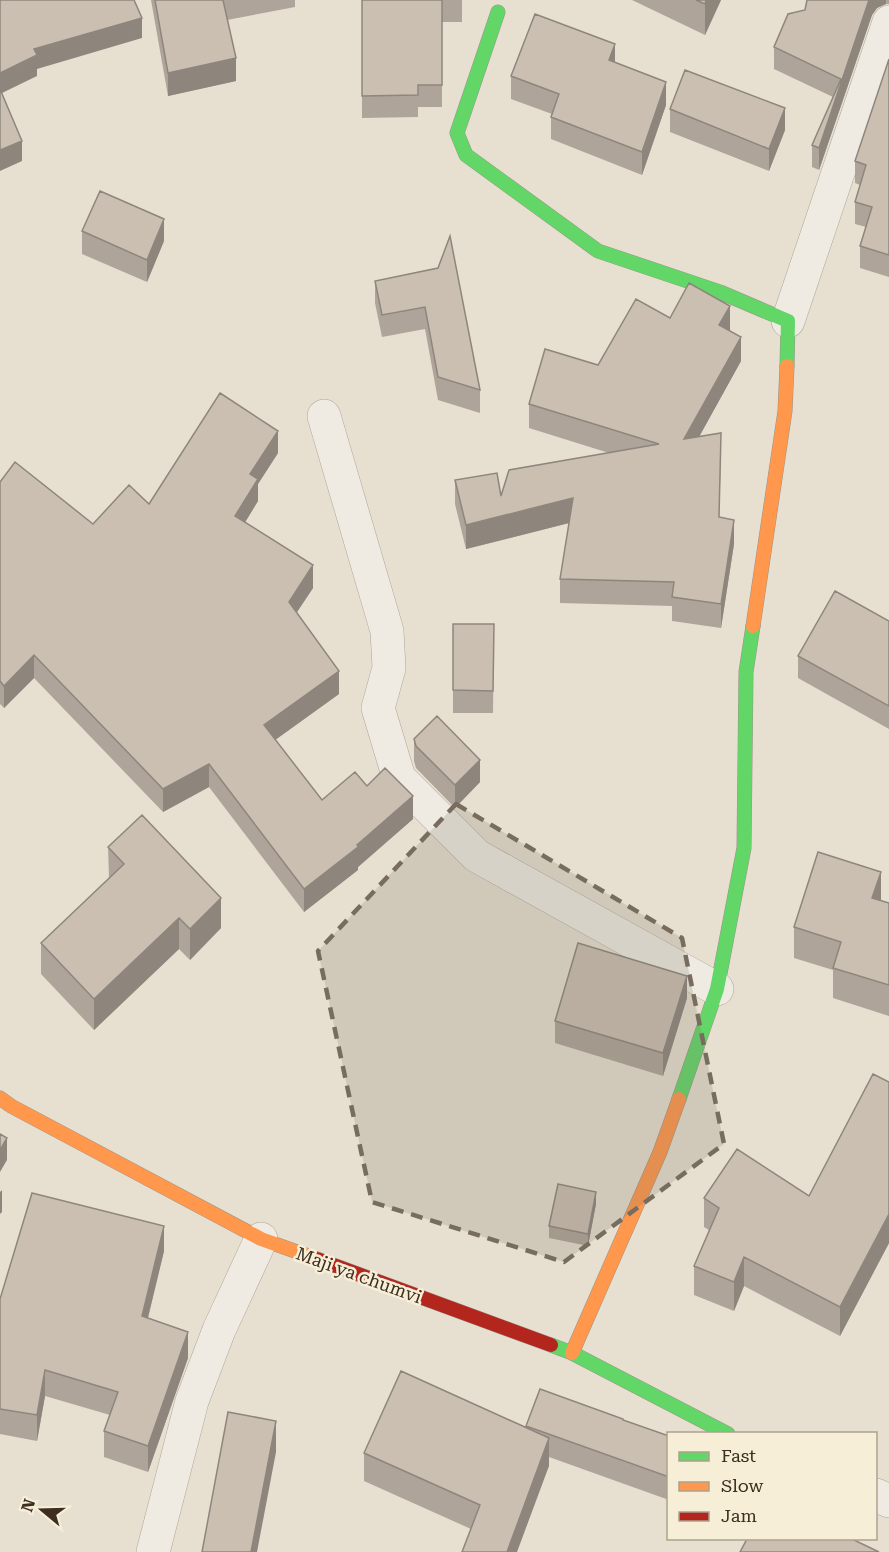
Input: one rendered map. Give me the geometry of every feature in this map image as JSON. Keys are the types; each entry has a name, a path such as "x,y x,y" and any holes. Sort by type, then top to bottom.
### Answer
{"street":[{"path":"498,12 458,133 466,155 598,251 720,292 788,321"},
{"path":"572,1353 660,1152 717,989 744,848 746,672 785,411 788,321 889,22"},
{"path":"324,417 387,631 389,668 378,708 399,778 477,856 717,989"},
{"name":"Maji ya chumvi","path":"0,1098 11,1106 261,1239 572,1353 724,1432"},
{"path":"153,1552 192,1401 219,1330 261,1239"}],"highlighted area":[{"path":"456,804 682,938 724,1144 564,1262 372,1202 318,951"}],"building":[{"path":"0,0 134,0 142,18 34,49 37,55 0,73"},
{"path":"155,0 223,0 236,58 168,73"},
{"path":"362,0 442,0 442,85 418,85 418,95 362,96"},
{"path":"807,0 869,0 819,148 812,145 841,79 774,47 788,14 805,10"},
{"path":"535,14 615,44 609,60 666,82 642,152 551,117 559,94 511,76"},
{"path":"889,59 889,255 860,246 872,207 855,202 866,165 855,161"},
{"path":"685,70 785,108 769,149 670,109"},
{"path":"0,89 22,141 0,150"},
{"path":"100,191 164,219 147,260 82,231"},
{"path":"450,236 480,390 438,377 425,307 382,315 375,281 438,268"},
{"path":"689,283 730,306 719,325 741,337 684,439 721,433 719,517 734,520 721,604 672,597 674,582 560,579 573,498 466,525 455,480 497,473 501,496 509,470 659,444 529,404 545,349 598,365 636,299 670,318"},
{"path":"220,393 278,431 250,474 258,479 235,516 313,565 289,602 339,671 264,725 322,800 355,772 367,786 385,768 413,796 357,845 358,847 304,889 209,764 163,789 34,655 4,686 0,681 0,482 15,462 93,524 129,485 149,504"},
{"path":"835,591 889,621 889,706 798,656"},
{"path":"453,624 494,624 493,691 453,690"},
{"path":"437,716 480,760 455,785 416,746 414,739"},
{"path":"142,815 221,898 190,929 179,918 94,999 41,943 124,864 108,847"},
{"path":"818,852 881,872 872,898 889,903 889,985 833,968 841,942 794,927"},
{"path":"578,943 687,976 663,1053 555,1021"},
{"path":"873,1074 889,1082 889,1214 840,1307 744,1257 734,1282 694,1266 719,1208 704,1198 737,1149 809,1196"},
{"path":"0,1134 7,1138 0,1150"},
{"path":"558,1184 596,1192 588,1234 549,1226"},
{"path":"32,1193 164,1226 142,1316 188,1332 148,1446 104,1431 118,1392 45,1370 37,1415 0,1409 0,1299"},
{"path":"401,1371 549,1438 507,1552 462,1552 480,1505 364,1453"},
{"path":"540,1389 667,1435 667,1476 526,1426"},
{"path":"228,1412 276,1421 251,1552 202,1552"},
{"path":"746,1540 854,1540 879,1552 740,1552"}],"traffic: fast":[{"path":"498,12 457,133 466,155 598,251 720,292 788,321 787,366"},
{"path":"679,1099 717,989 744,848 746,672 753,626"},
{"path":"551,1345 572,1353 724,1432"}],"traffic: slow":[{"path":"753,626 785,411 787,366"},
{"path":"0,1098 11,1106 261,1239 317,1259"},
{"path":"572,1353 660,1152 679,1099"}],"traffic: jam":[{"path":"317,1259 551,1345"}]}
